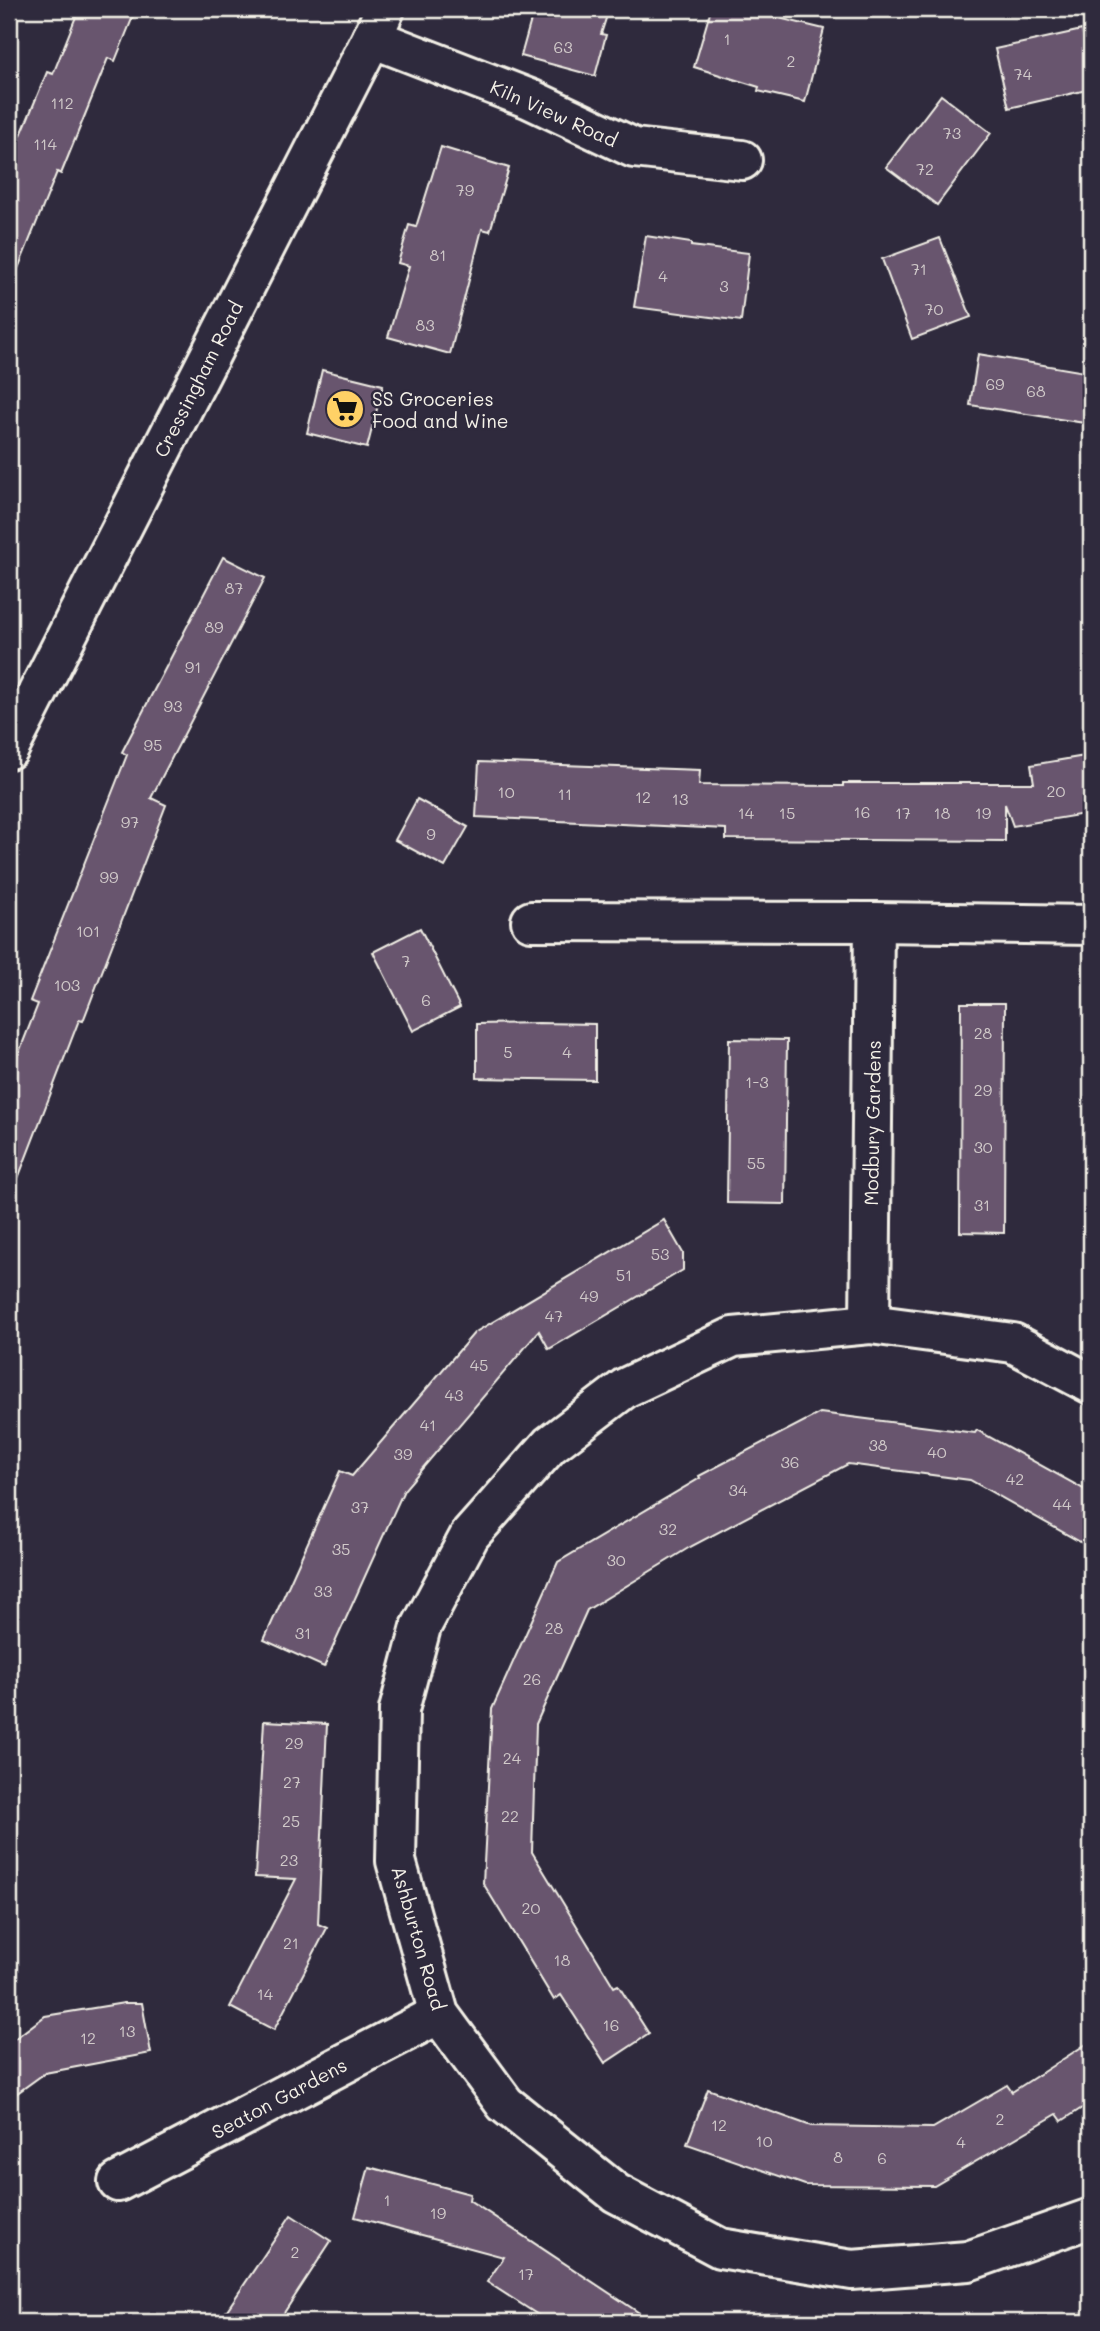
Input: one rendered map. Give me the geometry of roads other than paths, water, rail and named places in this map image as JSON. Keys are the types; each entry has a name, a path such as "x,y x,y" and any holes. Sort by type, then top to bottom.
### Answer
{"street":[{"name":"Kiln View Road","path":"378,23 634,148 742,160"},
{"name":"Cressingham Road","path":"9,749 378,23"},
{"path":"531,921 1091,925"},
{"name":"Modbury Gardens","path":"870,1324 874,922"},
{"name":"Ashburton Road","path":"1091,1384 1013,1343 870,1324 733,1337 625,1388 550,1445 470,1535 421,1627 399,1710 396,1861 439,2014 505,2104 616,2193 720,2248 852,2270 968,2261 1091,2218"},
{"name":"Seaton Gardens","path":"118,2182 439,2014"}],"place":[{"name":"SS Groceries Food and Wine","path":"345,409"}]}
